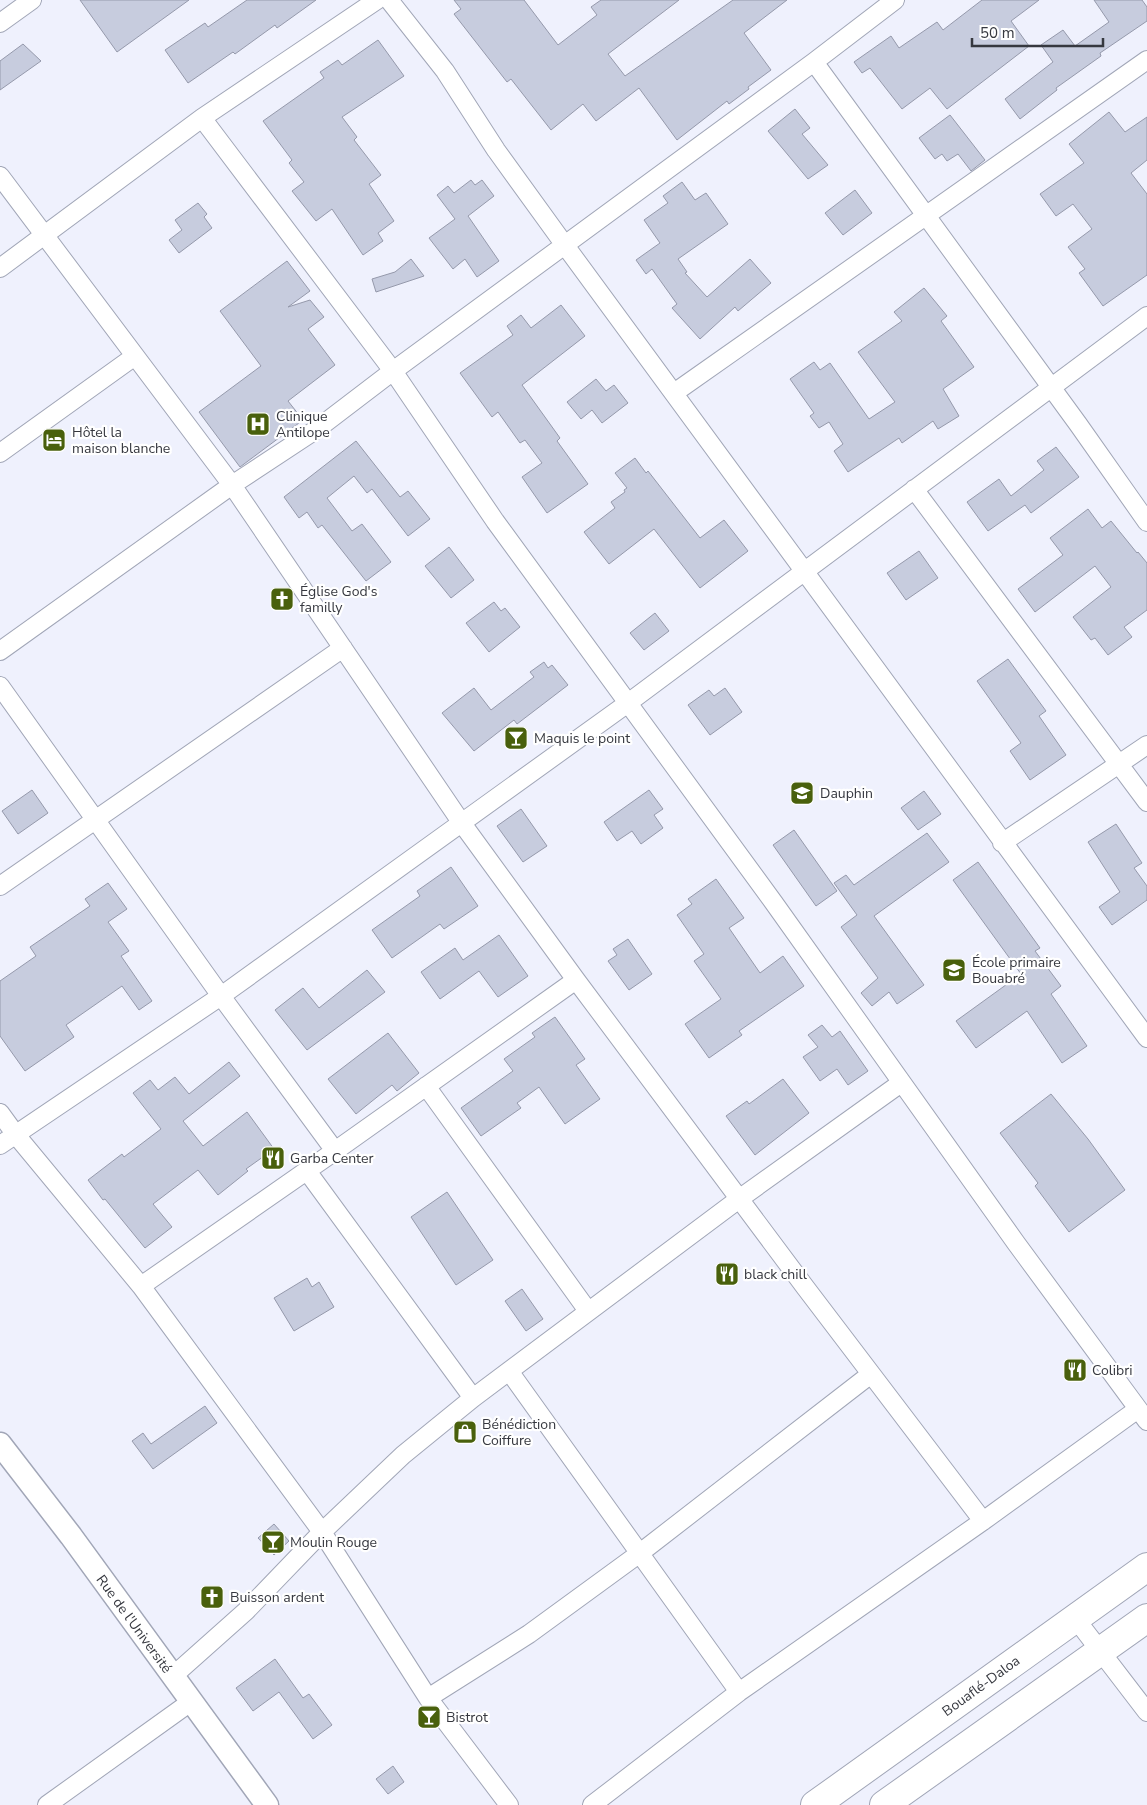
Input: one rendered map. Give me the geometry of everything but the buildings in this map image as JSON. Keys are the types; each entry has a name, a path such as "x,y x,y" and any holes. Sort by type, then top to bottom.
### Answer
{"highway":[{"name":"Bouaflé-Daloa","path":"815,1805 1147,1567"},
{"path":"884,1805 1147,1618"}],"street":[{"path":"0,23 32,0"},
{"path":"0,268 202,118 377,0"},
{"path":"389,0 445,71 496,150 564,244 1147,1038"},
{"path":"0,651 232,485 317,430 393,371 814,62 895,0"},
{"path":"674,393 1147,60"},
{"path":"814,62 1147,522"},
{"path":"202,118 393,371 495,520 774,902 1016,1243 1143,1415 983,1521 739,1692 592,1805"},
{"path":"0,176 232,485 461,822 576,980 870,1374 983,1521"},
{"path":"0,1146 221,996 628,703 1147,316"},
{"path":"0,453 135,356"},
{"path":"914,489 1147,802"},
{"path":"0,886 343,648"},
{"path":"0,686 221,996 335,1151"},
{"path":"1002,843 1147,745"},
{"path":"141,1286 576,980"},
{"path":"173,1676 246,1611 322,1532 403,1455 473,1398 588,1311 739,1199 901,1083"},
{"path":"426,1086 588,1311"},
{"path":"0,1113 141,1286 322,1532 428,1698 509,1805"},
{"path":"307,1171 473,1398"},
{"path":"509,1371 739,1692"},
{"path":"428,1698 529,1634 640,1553 870,1374"},
{"name":"Rue de l'Université","path":"0,1444 71,1536 267,1805"},
{"path":"1074,1618 1147,1712"},
{"path":"47,1805 192,1701"}],"place":[{"name":"Clinique Antilope","path":"258,424"},
{"name":"Hôtel la maison blanche","path":"54,440"},
{"name":"Église God's familly","path":"282,599"},
{"name":"Maquis le point","path":"516,738"},
{"name":"Dauphin","path":"802,793"},
{"name":"École primaire Bouabré","path":"954,970"},
{"name":"Garba Center","path":"273,1158"},
{"name":"black chill","path":"727,1274"},
{"name":"Colibri","path":"1075,1370"},
{"name":"Bénédiction Coiffure","path":"465,1432"},
{"name":"Moulin Rouge","path":"273,1542"},
{"name":"Buisson ardent","path":"212,1597"},
{"name":"Bistrot","path":"429,1717"}]}
